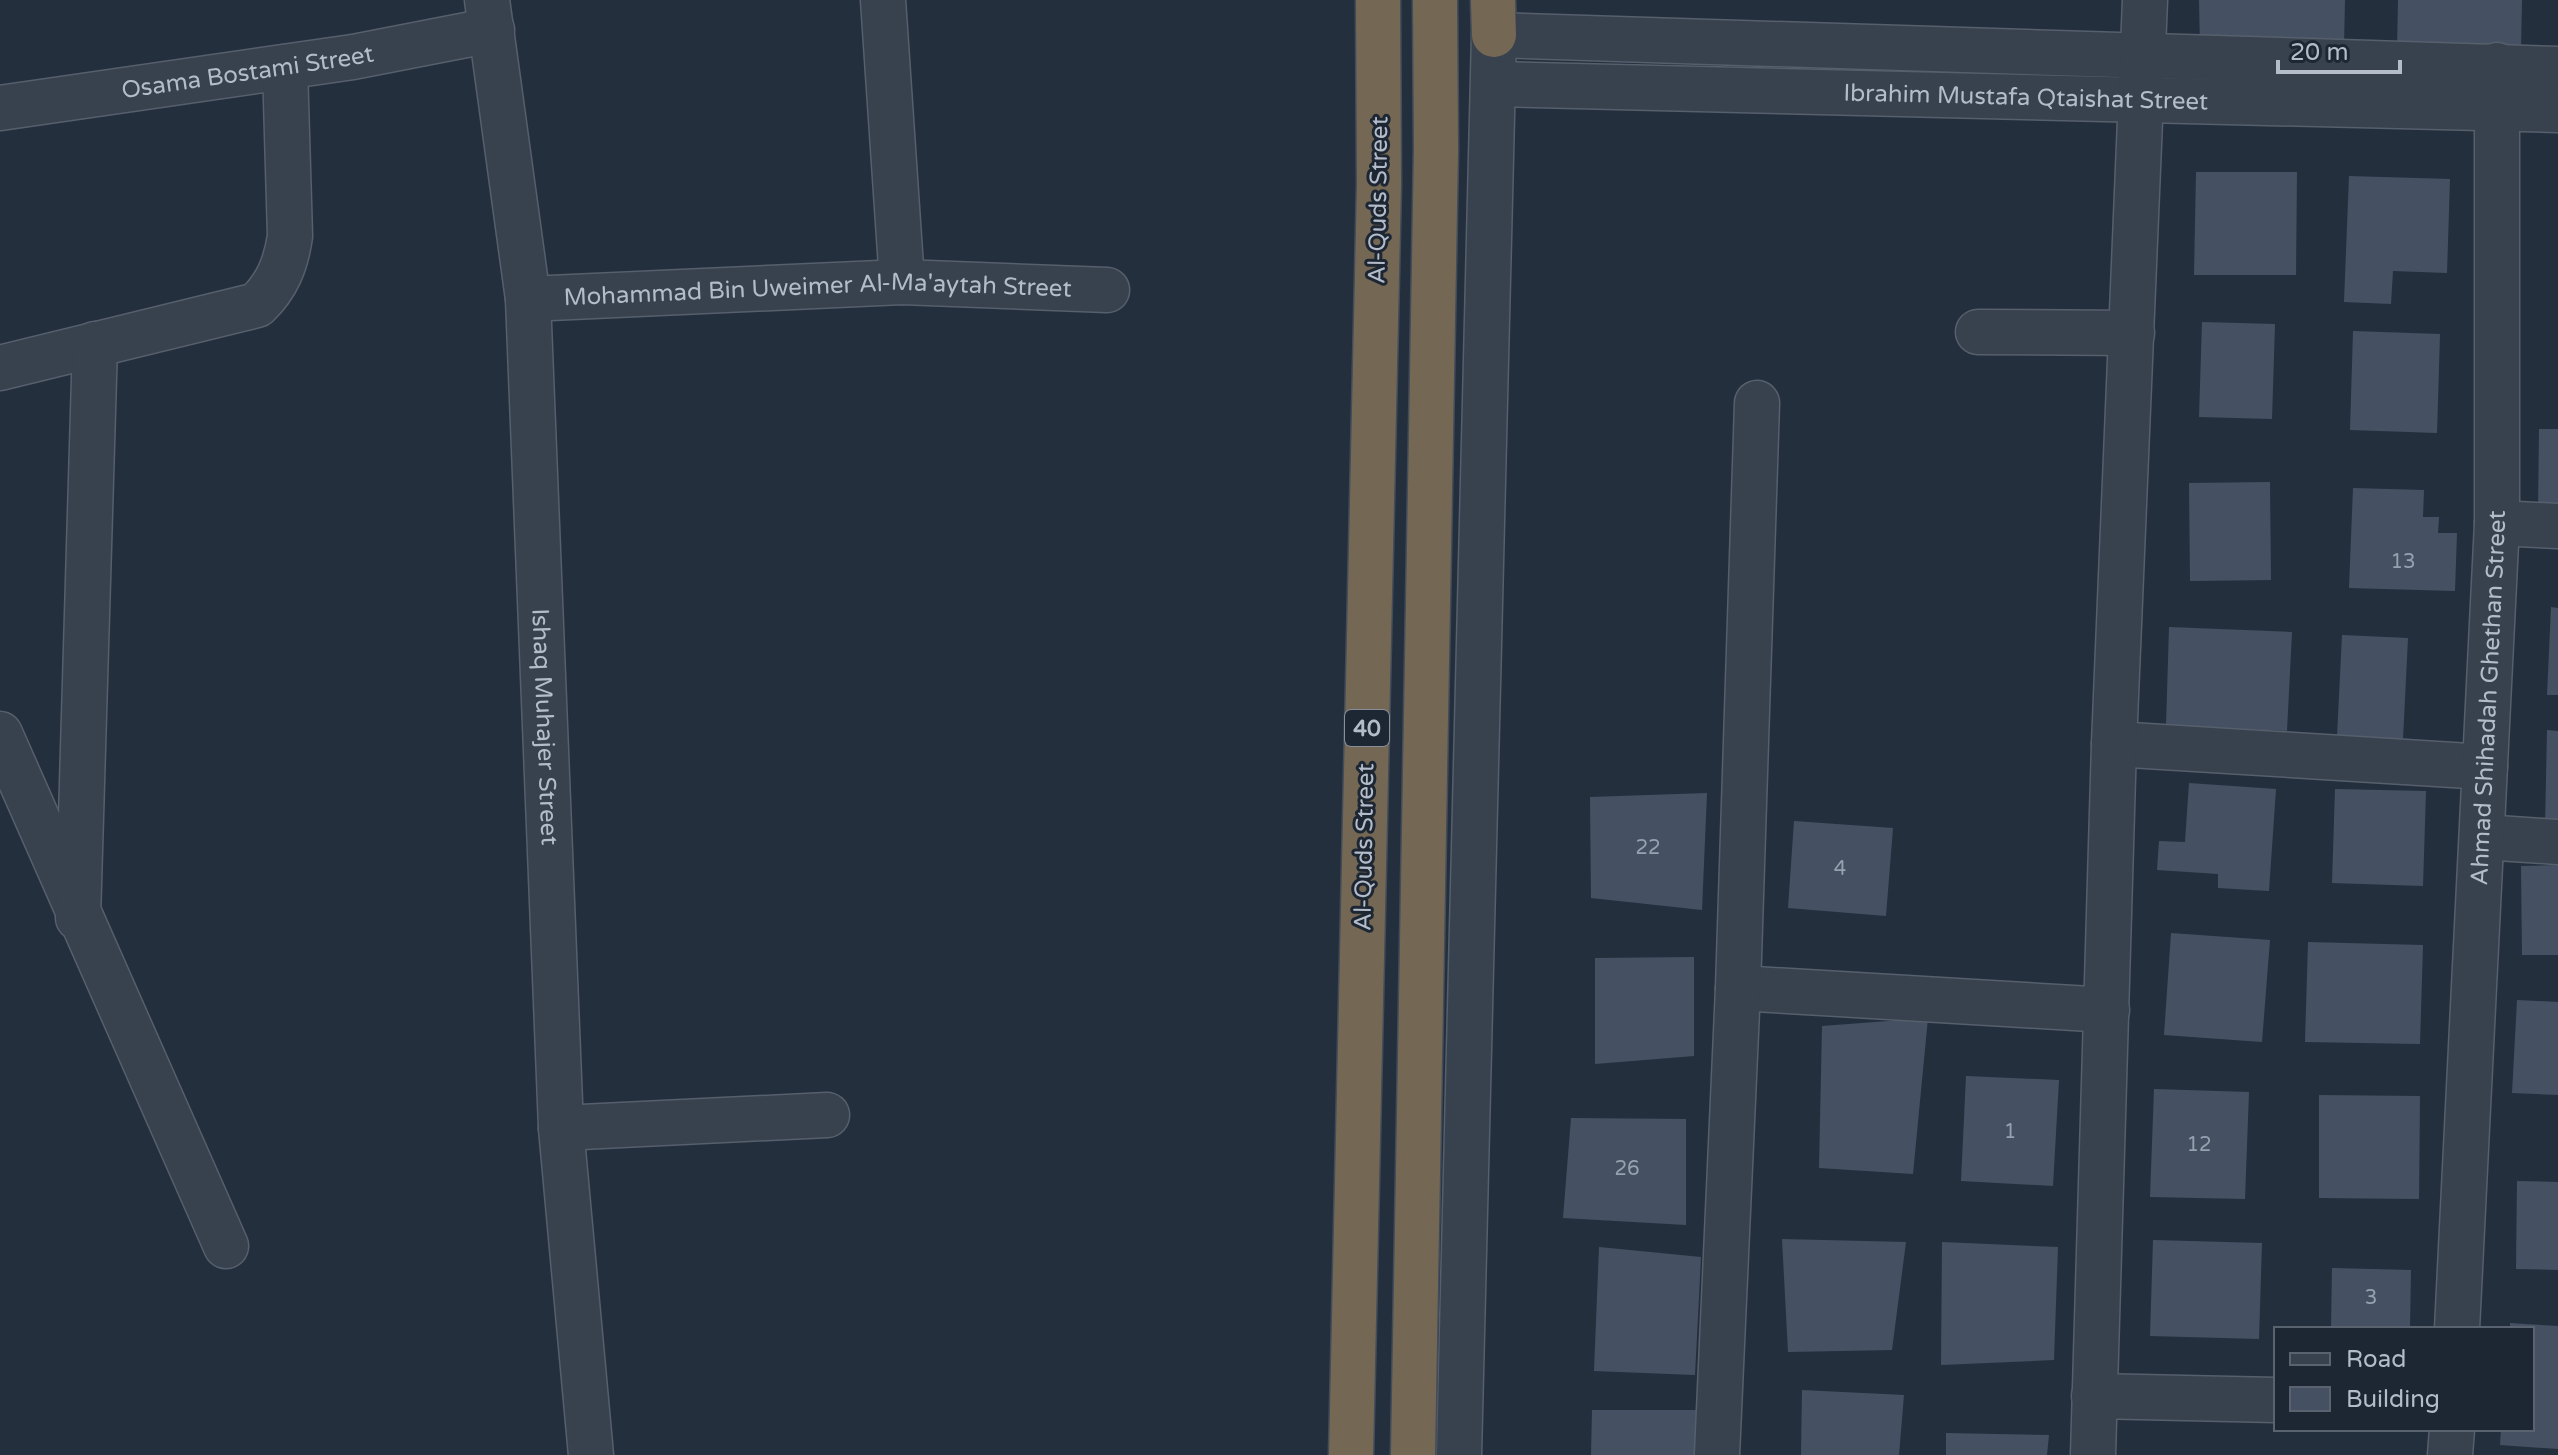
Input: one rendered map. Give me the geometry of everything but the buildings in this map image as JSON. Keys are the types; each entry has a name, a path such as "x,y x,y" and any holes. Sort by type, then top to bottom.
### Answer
{"highway":[{"name":"Al-Quds Street","path":"1351,1455 1379,184 1378,0"},
{"path":"1413,1455 1436,165 1435,0"}],"street":[{"path":"883,0 902,282"},
{"path":"2093,1455 2114,744 2145,0"},
{"name":"Osama Bostami Street","path":"0,108 285,67 489,15"},
{"name":"Ishaq Muhajer Street","path":"489,15 528,299 561,1128 591,1455"},
{"path":"1459,1455 1494,18"},
{"name":"Ibrahim Mustafa Qtaishat Street","path":"1494,18 2142,79 2494,109 2558,110"},
{"name":"Ibrahim Mustafa Qtaishat Street","path":"1494,84 2142,79 2497,65 2558,69"},
{"name":"Ahmad Shihadah Ghethan Street","path":"2457,1327 2497,523 2494,109 2497,65"},
{"path":"0,368 257,305 272,290 288,254 290,236 285,67"},
{"name":"Mohammad Bin Uweimer Al-Ma'aytah Street","path":"528,299 902,282 1107,290"},
{"path":"1978,332 2132,333"},
{"path":"78,918 95,344"},
{"path":"1717,1455 1738,988 1757,403"},
{"path":"2497,523 2558,526"},
{"path":"0,734 78,918 226,1246"},
{"path":"2114,744 2485,767"},
{"path":"2483,837 2558,842"},
{"path":"1738,988 2107,1010"},
{"path":"561,1128 827,1115"},
{"path":"2094,1396 2274,1400"},
{"path":"2450,1455 2452,1431"}]}
